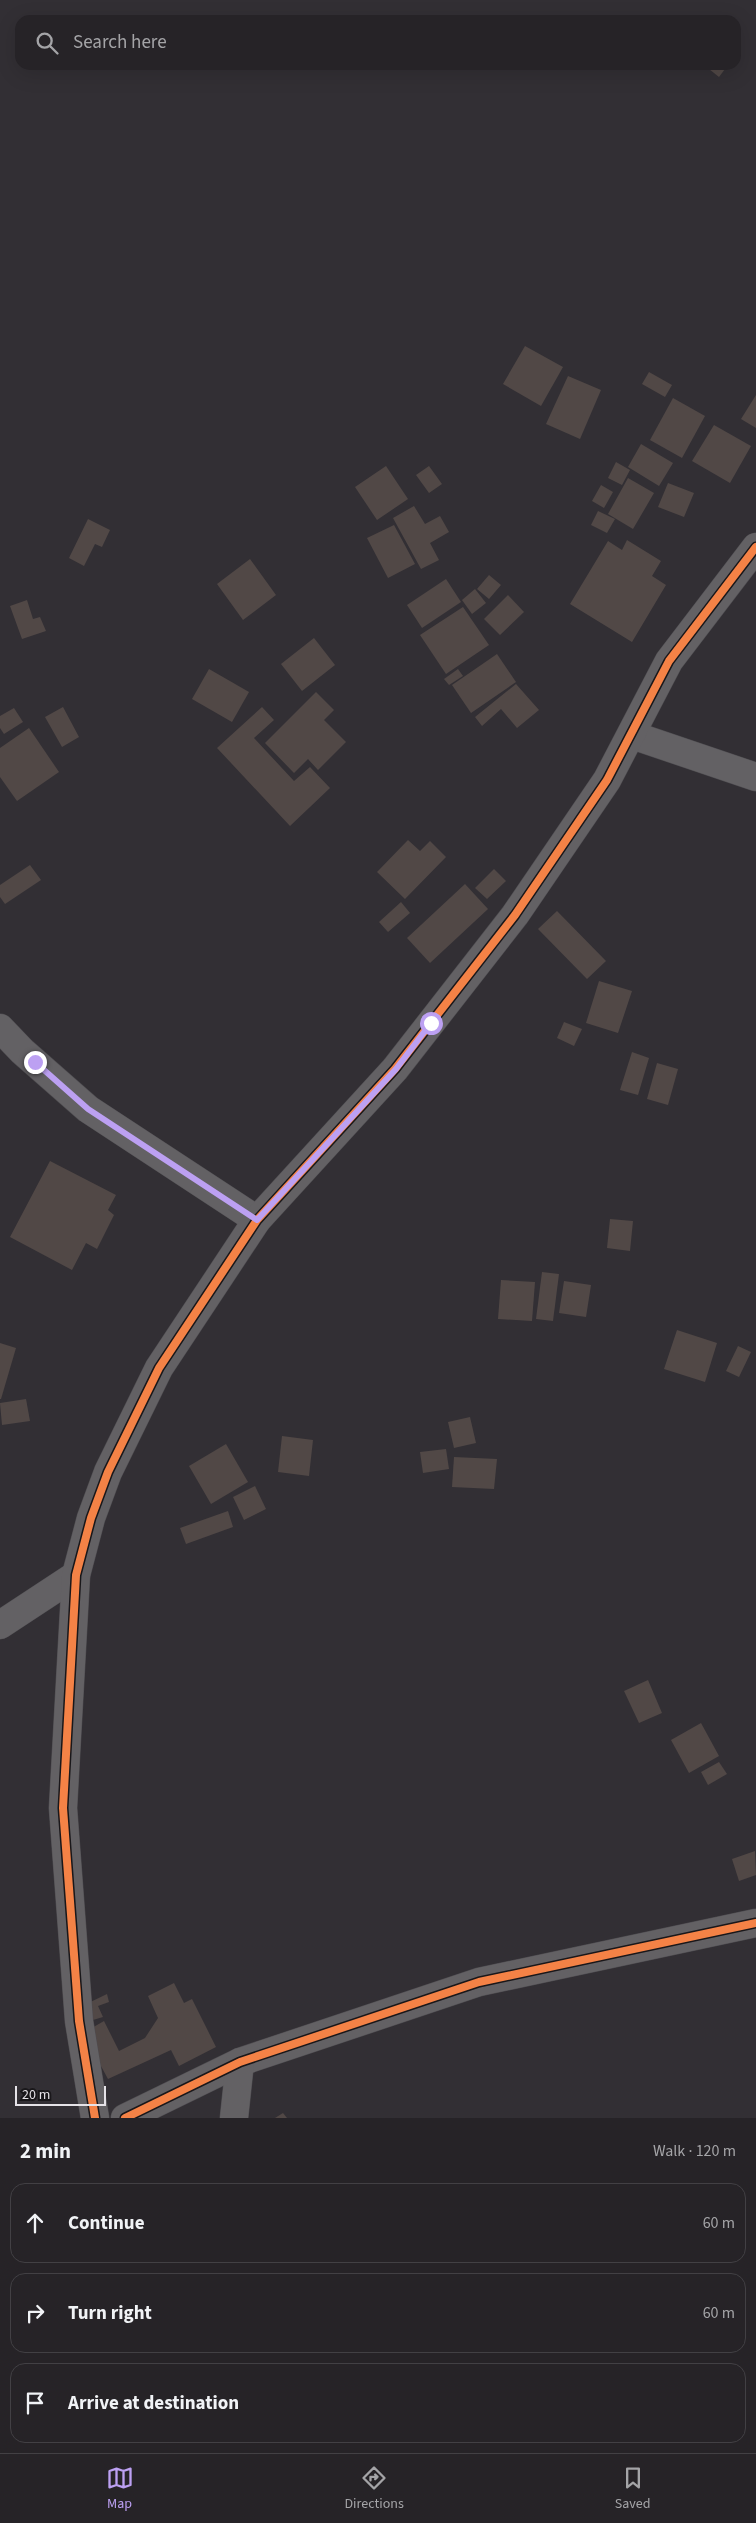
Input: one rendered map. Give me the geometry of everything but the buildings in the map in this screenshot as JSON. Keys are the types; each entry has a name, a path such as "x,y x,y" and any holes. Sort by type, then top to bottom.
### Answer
{"street":[{"path":"95,2118 79,2022 63,1808 76,1575 91,1518 108,1472 159,1368 257,1220 396,1069 515,915 607,780 669,661 756,547"},
{"path":"632,735 756,777"},
{"path":"0,1028 22,1051 88,1109 257,1220"},
{"path":"0,1625 76,1575"},
{"path":"125,2118 240,2062 479,1982 756,1923"},
{"path":"234,2118 240,2062"}],"cycle path":[{"path":"95,2118 79,2021 63,1808 76,1575 91,1518 108,1472 159,1368 257,1220 395,1069 515,915 607,780 669,661 756,547"},
{"path":"125,2118 240,2062 479,1982 756,1923"}],"route":[{"path":"35,1062 88,1109 257,1220 396,1069 431,1023"}]}
